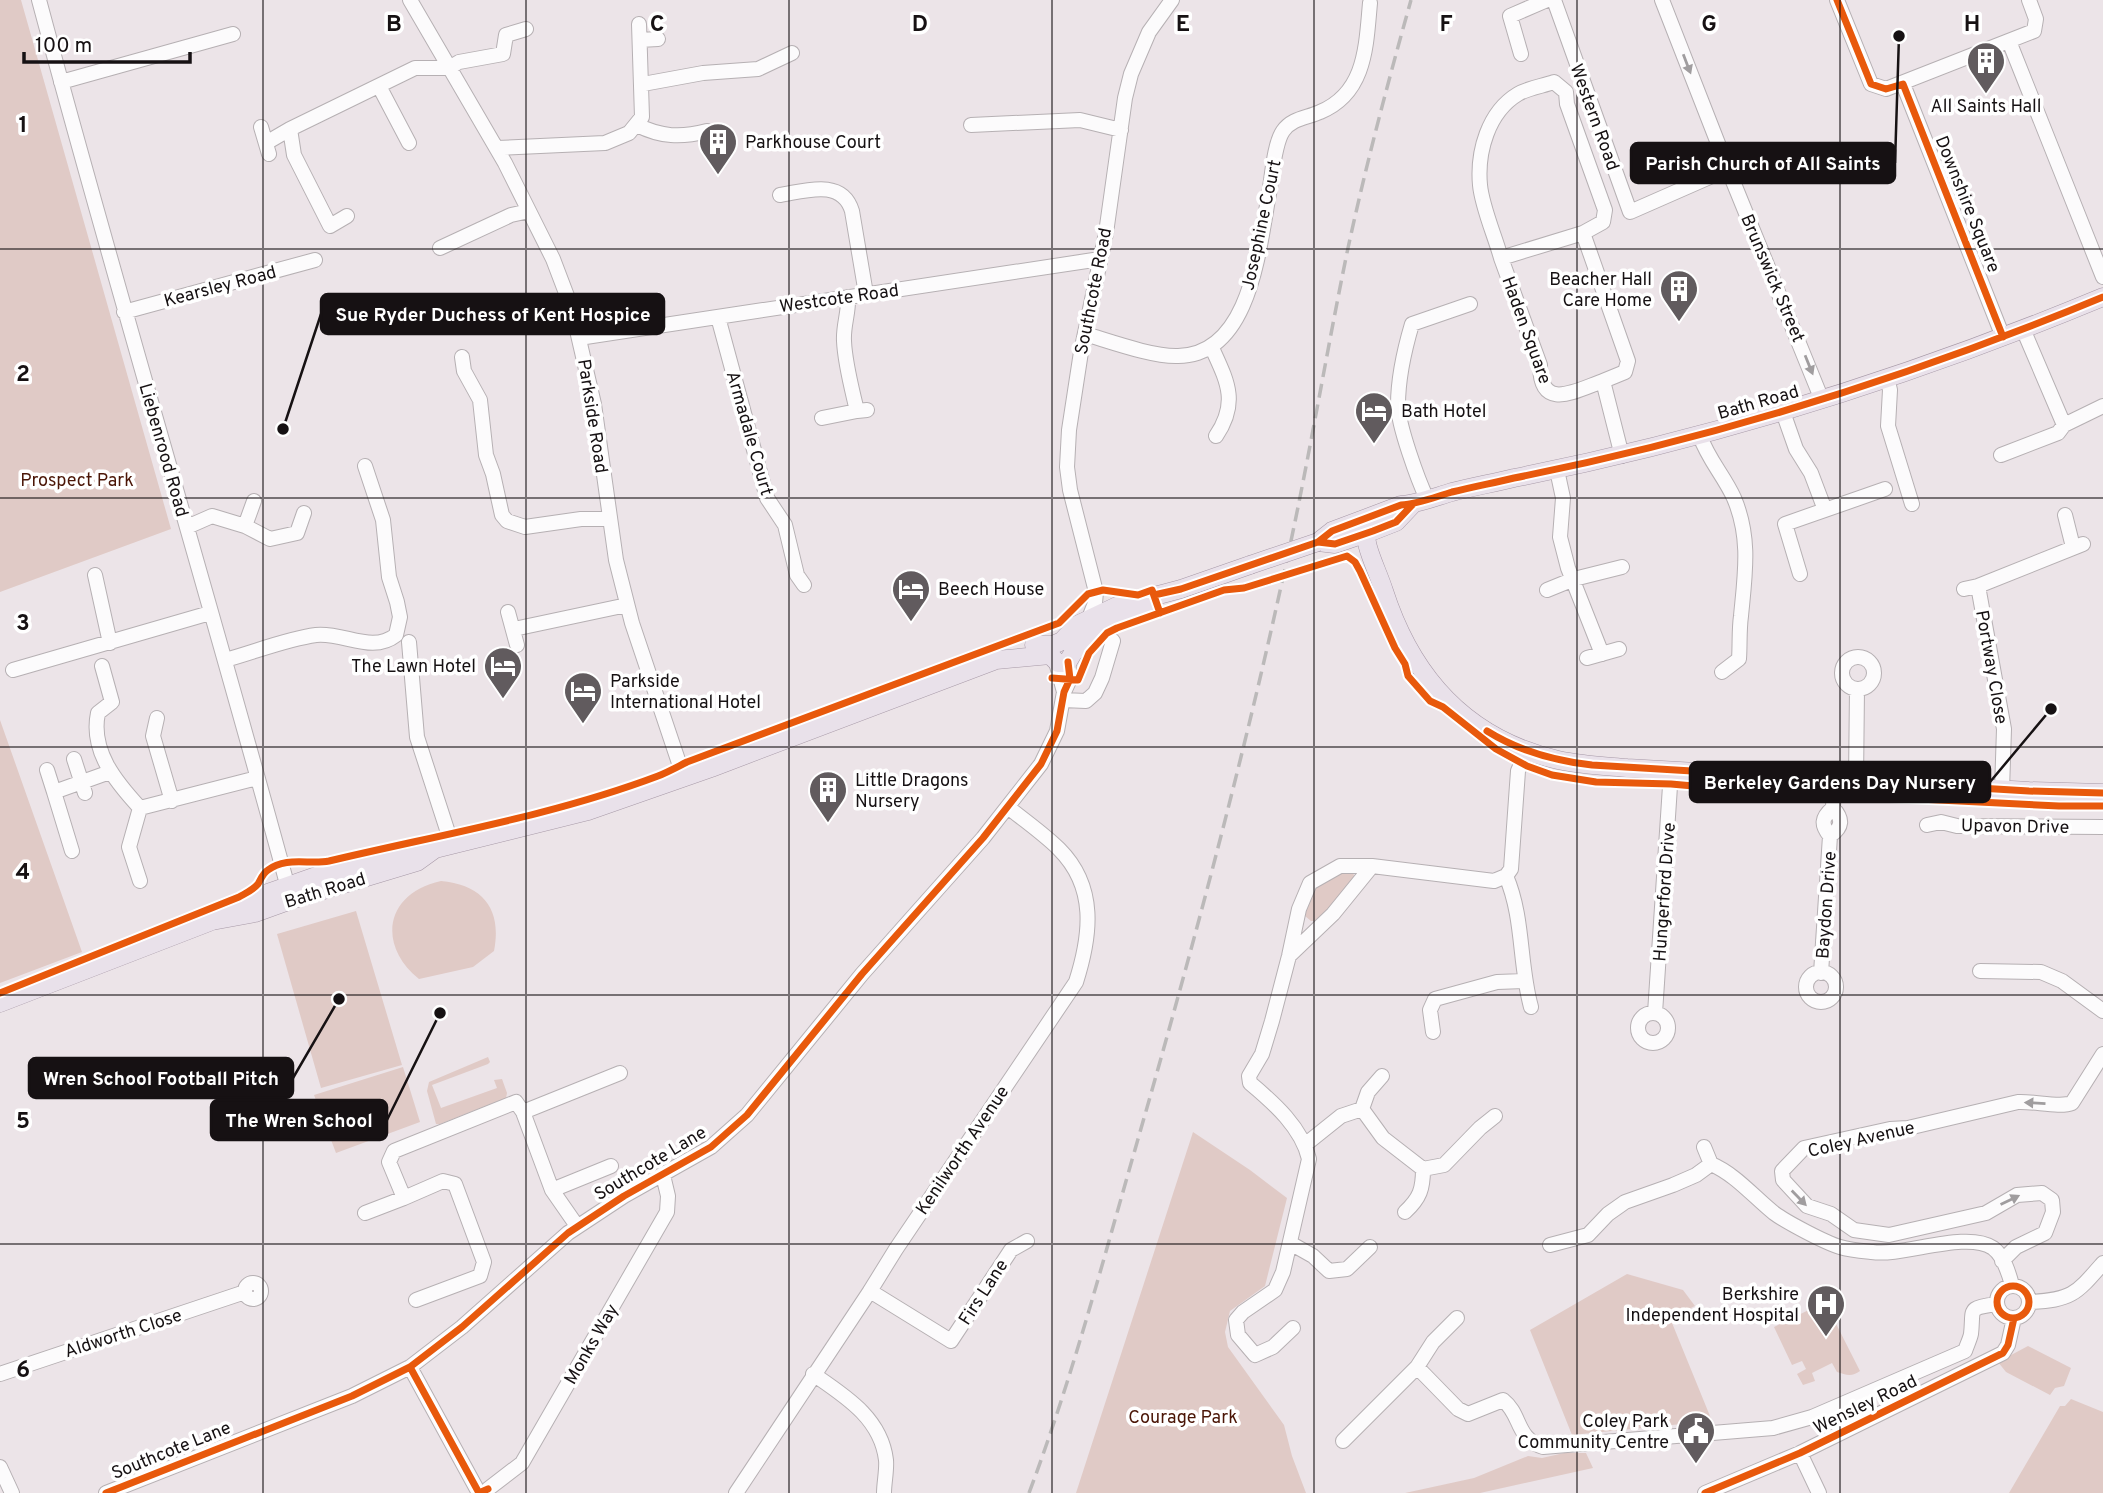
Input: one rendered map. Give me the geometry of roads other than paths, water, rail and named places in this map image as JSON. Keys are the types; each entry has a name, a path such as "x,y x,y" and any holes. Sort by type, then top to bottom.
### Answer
{"main road":[{"name":"Bath Road","path":"1060,653 1068,633 1089,618 1117,606 1181,589 1328,539 1367,529 1401,505 1471,487 1622,456 1783,412 2003,337 2103,297"},
{"path":"1367,529 1378,574 1405,645 1436,690 1472,721 1495,736 1527,750 1572,763 1671,771 2002,790 2103,793"},
{"path":"1328,539 1353,551 1378,574"},
{"name":"Bath Road","path":"0,1003 212,921 256,913 289,892 417,862 444,847 588,810 682,778 996,660 1060,653 1102,627 1164,600 1181,589"}],"street":[{"name":"Liebenrood Road","path":"39,0 124,312 289,892"},
{"name":"Parkside Road","path":"410,0 497,148 553,259 572,309 594,404 608,519 627,605 682,778"},
{"name":"Southcote Road","path":"1089,618 1096,592 1070,490 1067,467 1069,429 1131,74 1141,46 1172,0"},
{"path":"1521,54 1510,16 1547,0"},
{"name":"Western Road","path":"1554,0 1630,212 1728,169"},
{"name":"Brunswick Street","path":"1662,0 1822,400"},
{"path":"1837,0 1871,84 1886,89 2034,31 2037,26 2029,0"},
{"name":"Josephine Court","path":"1212,348 1240,316 1256,260 1282,132 1297,119 1321,112 1340,101 1355,84 1366,57 1370,3"},
{"path":"497,148 605,143 619,139 637,125 642,117 643,84 639,24"},
{"path":"261,127 268,148 290,129 415,68 449,68 459,62 503,54 506,35 526,29"},
{"path":"61,82 233,34"},
{"path":"640,40 658,39"},
{"path":"2009,41 2103,277"},
{"path":"643,84 703,73 758,69 792,53"},
{"path":"1501,258 1480,186 1481,158 1489,127 1495,115 1518,94 1554,82 1566,92 1567,104 1605,210 1603,222 1583,233"},
{"name":"Downshire Square","path":"1903,84 2003,337"},
{"path":"379,86 410,143"},
{"path":"971,125 1080,120 1121,130"},
{"path":"637,125 666,136 707,131"},
{"path":"290,129 294,155 330,226 347,216"},
{"path":"786,190 830,189 843,196 850,204 866,294"},
{"path":"444,241 511,215 529,212"},
{"name":"Haden Square","path":"1583,233 1628,361 1625,372 1563,396 1554,394 1545,387 1540,377 1540,365 1501,258 1583,233"},
{"name":"Westcote Road","path":"579,338 1100,259"},
{"name":"Kearsley Road","path":"124,312 315,260"},
{"path":"822,418 862,411 844,340 848,297"},
{"path":"1420,502 1420,484 1398,408 1403,354 1412,324 1470,304"},
{"name":"Armadale Court","path":"718,317 767,498 785,525 797,575 804,586"},
{"path":"2022,329 2064,425"},
{"path":"1085,334 1135,349 1178,356 1212,348 1230,386 1228,412 1216,436"},
{"path":"462,356 464,372 480,400 486,455 502,515 507,521 525,527 581,519 608,519"},
{"path":"1886,378 1890,390 1888,426 1912,504"},
{"path":"1603,381 1622,456"},
{"path":"2001,455 2058,433 2064,425 2103,406"},
{"path":"1783,412 1796,449 1811,473 1825,510"},
{"path":"1700,436 1733,497 1746,543 1746,579 1739,659 1722,672"},
{"path":"225,660 318,635 339,636 364,643 386,643 396,635 400,617 389,577 383,520 365,466"},
{"path":"1557,470 1563,498 1560,537 1594,656 1619,649"},
{"path":"1800,574 1785,524 1885,489"},
{"path":"245,526 254,501"},
{"path":"187,527 212,516 245,526 270,539 297,533 304,513"},
{"name":"Portway Close","path":"2002,790 2004,729 1971,588 2078,546 2065,515"},
{"path":"1546,591 1574,579 1622,567"},
{"path":"95,575 110,643"},
{"path":"1096,592 1109,604 1117,606"},
{"path":"514,629 627,605"},
{"path":"13,670 210,612"},
{"path":"508,612 517,645"},
{"path":"1063,696 1086,701 1095,693 1113,641"},
{"path":"409,642 409,705 444,847"},
{"name":"Southcote Lane","path":"106,1493 352,1396 410,1367 462,1327 577,1226 711,1147 747,1115 862,974 1008,807 1052,746 1063,696 1070,679 1060,653"},
{"path":"102,666 112,702 98,713 94,729 110,772 140,808"},
{"path":"1856,781 1857,689"},
{"path":"157,718 153,736 172,801"},
{"path":"1293,1328 1273,1347 1255,1355 1236,1331 1236,1320 1275,1290 1283,1272 1309,1159 1306,1144 1273,1103 1250,1083 1249,1076 1262,1054 1299,909 1310,883 1340,866 1372,866 1494,881 1506,876 1511,869 1518,771 1527,750"},
{"path":"74,759 83,788"},
{"path":"47,770 72,850"},
{"name":"Hungerford Drive","path":"1656,1013 1671,771"},
{"path":"54,792 83,788 110,772"},
{"path":"140,808 257,778"},
{"name":"Baydon Drive","path":"1821,972 1830,836 1822,821 1825,814 1833,808 1834,780"},
{"name":"Kenilworth Avenue","path":"736,1493 903,1237 1076,982 1087,949 1088,919 1084,890 1076,873 1058,849 1008,807"},
{"path":"140,808 129,847 140,881"},
{"name":"Upavon Drive","path":"1927,825 1941,822 1956,826 2103,827"},
{"path":"1289,956 1318,928 1372,866"},
{"path":"1506,876 1521,931 1524,981 1531,1007"},
{"path":"1299,909 1306,923 1318,928"},
{"path":"1980,971 2041,972 2062,981 2103,1011"},
{"path":"1433,1032 1430,1010 1435,999 1497,982 1524,981"},
{"name":"Coley Avenue","path":"2002,1261 2016,1247 2045,1233 2053,1212 2052,1200 2042,1193 2017,1195 1986,1213 1889,1235 1854,1230 1831,1214 1807,1206 1783,1180 1782,1171 1804,1148 1890,1129 1908,1128 2018,1102 2036,1101 2064,1106 2072,1103 2102,1057"},
{"path":"404,1198 389,1162 394,1151 620,1073"},
{"path":"1362,1109 1368,1092 1382,1076"},
{"path":"520,1107 552,1190 577,1226"},
{"path":"1306,1144 1341,1116 1362,1109"},
{"path":"1362,1109 1383,1138 1423,1169 1444,1165 1495,1116"},
{"path":"1704,1146 1711,1164 1776,1214 1839,1247 1877,1253 1977,1242 1994,1249 2007,1267 2012,1286"},
{"path":"1550,1245 1588,1235 1604,1210 1673,1185 1696,1175 1711,1164"},
{"path":"552,1190 611,1166"},
{"path":"1405,1212 1417,1201 1423,1188 1423,1169"},
{"name":"Monks Way","path":"483,1491 522,1463 667,1212 668,1196 663,1175"},
{"path":"365,1213 443,1181 454,1184 484,1262 480,1276 416,1300"},
{"name":"Firs Lane","path":"870,1291 951,1340 1011,1250 1027,1241"},
{"path":"1290,1243 1313,1256 1329,1272 1347,1269 1370,1247"},
{"path":"2030,1302 2063,1299 2074,1294 2103,1264"},
{"path":"2012,1286 2023,1289 2030,1302 2027,1311 2014,1318 2005,1316 1997,1304 2002,1290 2012,1286"},
{"name":"Aldworth Close","path":"0,1374 245,1293"},
{"path":"1416,1367 1458,1409 1468,1414 1503,1400 1511,1407 1524,1435 1532,1444 1543,1447 1773,1428 1812,1417 1965,1351 1971,1335 1970,1316 1974,1310 1997,1304"},
{"path":"1343,1441 1416,1367 1433,1342 1457,1318"},
{"name":"Wensley Road","path":"1705,1493 1800,1453 2003,1353 2008,1345 2014,1318"},
{"path":"410,1367 483,1491"},
{"path":"813,1374 849,1398 875,1426 886,1460 884,1493"},
{"path":"1800,1453 1819,1493"},
{"path":"0,1467 12,1493"}],"railway":[{"path":"1029,1493 1058,1411 1096,1286 1212,872 1291,541 1355,217 1411,0"}],"place":[{"name":"Parish Church of All Saints","path":"1899,36"},
{"name":"All Saints Hall","path":"1986,95"},
{"name":"Parkhouse Court","path":"718,176"},
{"name":"Beacher Hall Care Home","path":"1679,323"},
{"name":"Sue Ryder Duchess of Kent Hospice","path":"283,429"},
{"name":"Bath Hotel","path":"1374,445"},
{"name":"Beech House","path":"911,623"},
{"name":"The Lawn Hotel","path":"503,700"},
{"name":"Berkeley Gardens Day Nursery","path":"2051,709"},
{"name":"Parkside International Hotel","path":"583,725"},
{"name":"Little Dragons Nursery","path":"828,824"},
{"name":"Wren School Football Pitch","path":"339,999"},
{"name":"The Wren School","path":"440,1013"},
{"name":"Berkshire Independent Hospital","path":"1826,1338"},
{"name":"Coley Park Community Centre","path":"1696,1465"}],"park label":[{"name":"Prospect Park","path":"77,480"},
{"name":"Courage Park","path":"1183,1417"}]}
